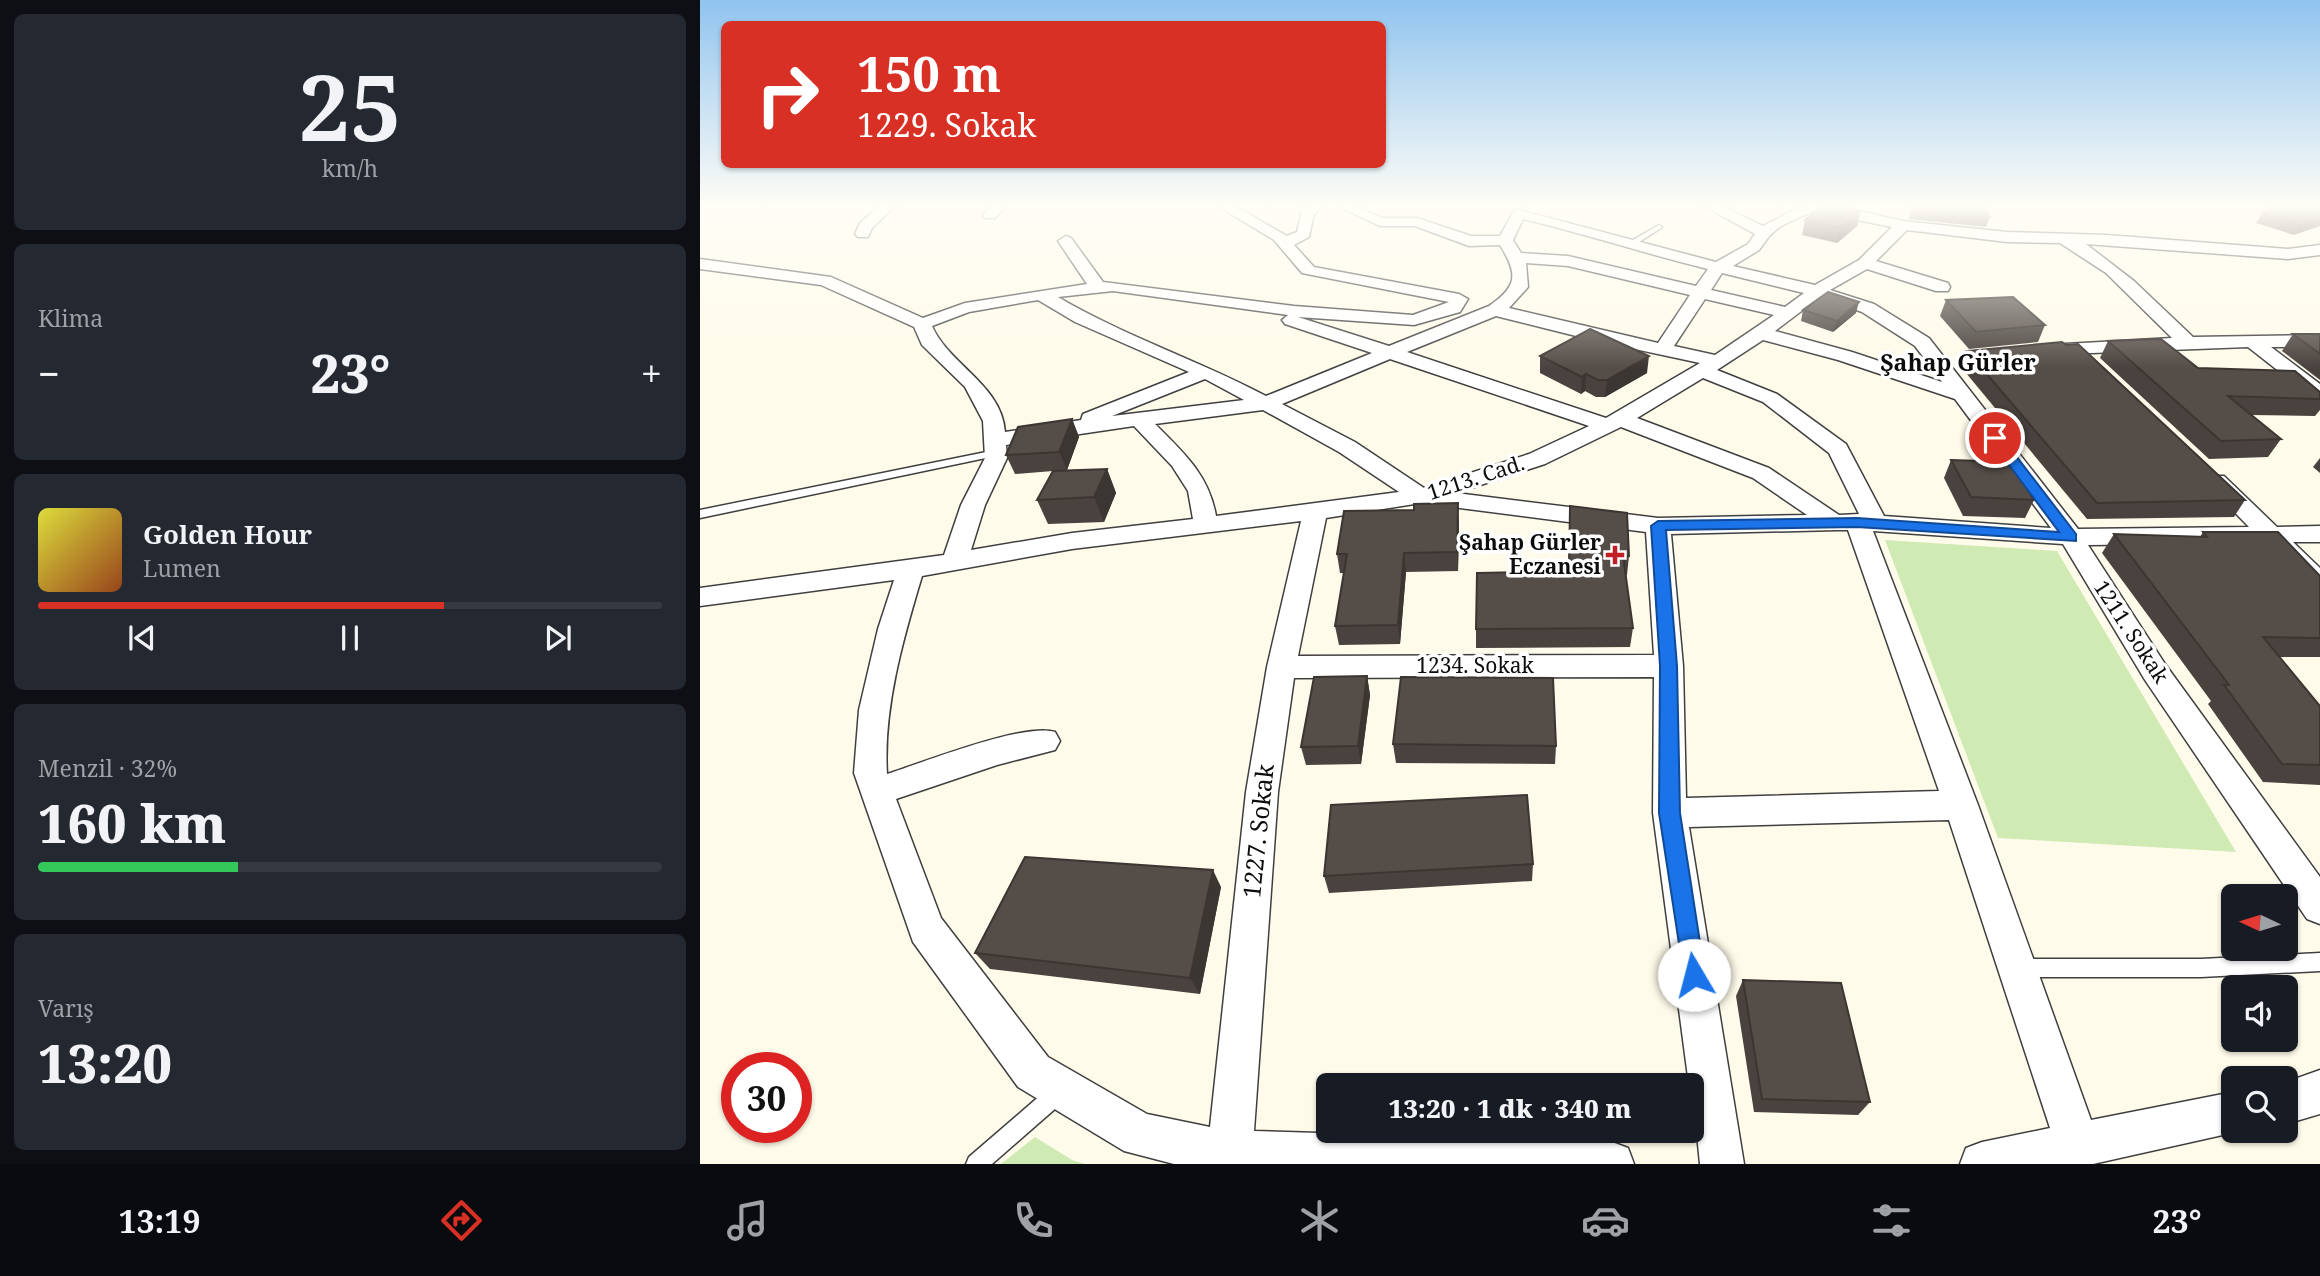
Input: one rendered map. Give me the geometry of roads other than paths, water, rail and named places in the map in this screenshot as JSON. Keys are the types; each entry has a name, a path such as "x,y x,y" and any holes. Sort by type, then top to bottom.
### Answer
{"street":[{"path":"1079,259 1098,287"},
{"path":"922,324 965,308 1041,294 1113,286 1250,305 1414,320 1454,308 1459,299 1344,279 1308,270 1299,259"},
{"path":"1062,429 1264,404 1495,310 1516,297 1522,284 1517,259"},
{"path":"1539,259 1568,261 1787,313"},
{"name":"1211. Sokak","path":"1686,259 1818,291 1868,308 1922,342 2071,537 2155,672 2320,907"},
{"path":"1662,349 1717,268 1732,259"},
{"name":"1213. Cad.","path":"700,597 911,569 1072,541 1315,512 1421,496 1537,459 1614,422 1711,366 1818,291 1870,259"},
{"path":"2098,259 2186,341"},
{"path":"700,264 825,281 922,324 929,341 973,384 995,421 996,447 956,561"},
{"path":"1865,264 1942,287"},
{"path":"700,277 731,269"},
{"path":"1041,294 1116,335 1206,372 1347,447 1421,496 1658,526 1856,523 2071,537 2320,534"},
{"path":"1250,305 1387,353 1614,422 1761,473 1856,523"},
{"path":"1495,310 1662,349 1711,366 1770,398 1838,449 1856,523 1961,805 2078,1145"},
{"path":"1760,333 1845,356 1962,395"},
{"path":"2033,352 2186,341 2320,341"},
{"path":"2252,341 2320,394"},
{"path":"2074,348 2092,365"},
{"path":"1937,360 1965,358"},
{"path":"996,447 1062,429 1206,372"},
{"path":"1140,421 1180,462 1200,491 1206,525"},
{"path":"2203,469 2320,583"},
{"name":"1227. Sokak","path":"1230,1153 1258,828 1281,667 1315,512"},
{"path":"1658,526 1669,666 1670,813 1722,1164"},
{"path":"911,569 892,629 874,710 870,773 926,929 1033,1072 1140,1135 1230,1153 1612,1164"},
{"name":"1234. Sokak","path":"1281,667 1669,666"},
{"path":"876,792 997,752 1044,741"},
{"path":"1670,813 1961,805"},
{"path":"2298,1101 2320,1091"},
{"path":"1982,1164 2221,1116"}],"lane":[{"path":"700,514 996,447"},
{"path":"2017,968 2201,968 2320,962"},
{"path":"976,1164 1063,1089"}],"place":[{"name":"Şahap Gürler Eczanesi","path":"1615,555"}],"district":[{"name":"Şahap Gürler","path":"1958,363"}]}
